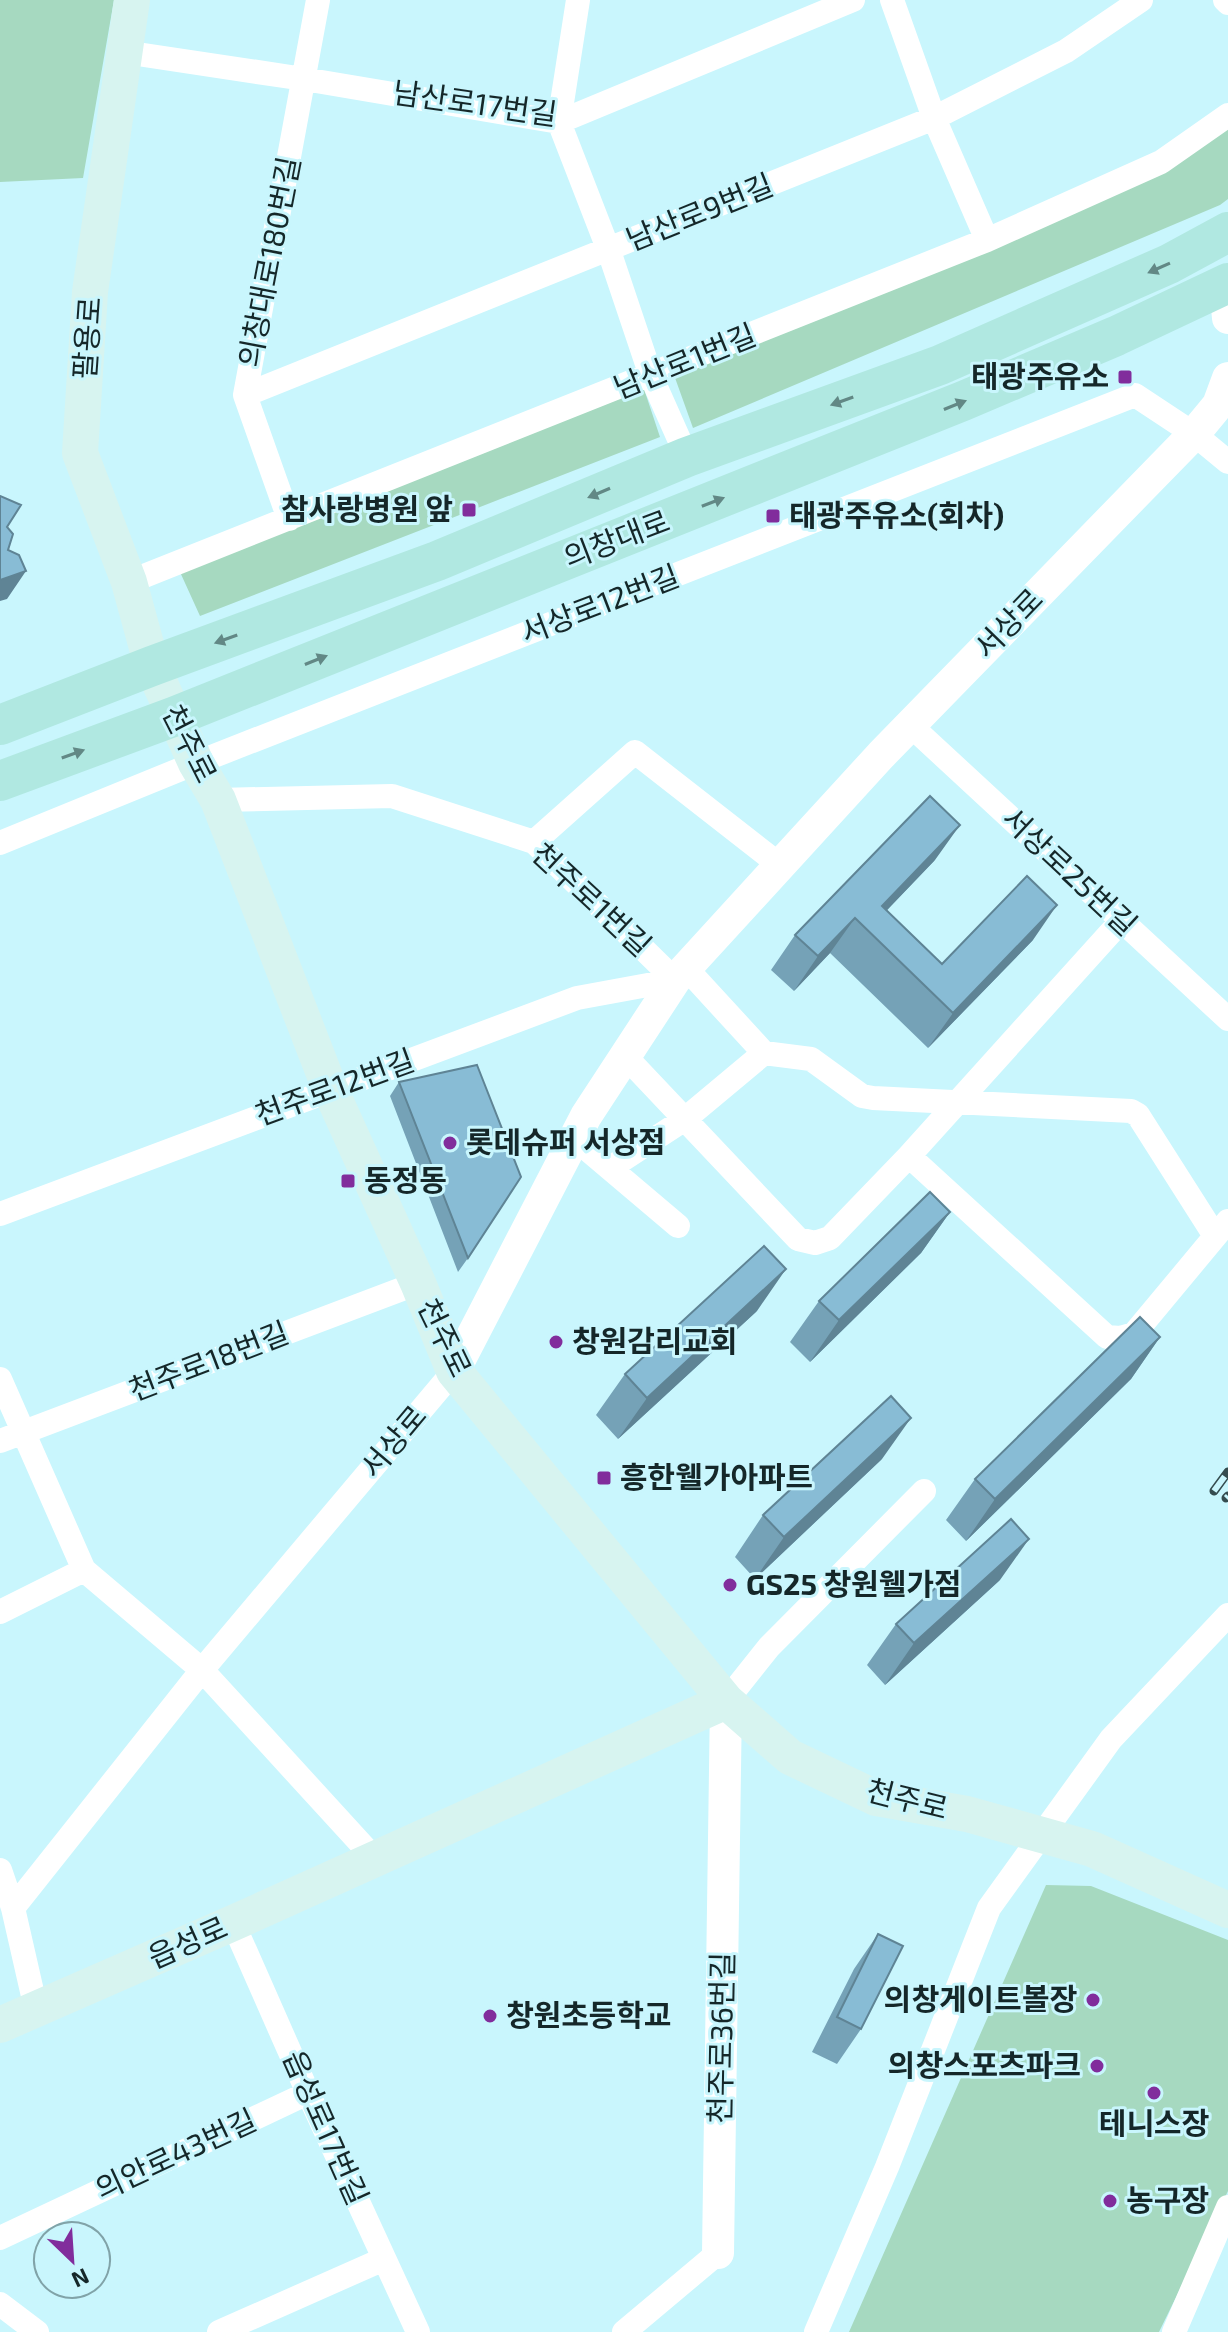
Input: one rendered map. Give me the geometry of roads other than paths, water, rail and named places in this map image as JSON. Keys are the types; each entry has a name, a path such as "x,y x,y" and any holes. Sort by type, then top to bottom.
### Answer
{"main road":[{"name":"팔용로","path":"132,0 90,292 80,453 129,582 152,666"},
{"name":"의창대로","path":"0,725 437,561 687,457 940,365 1169,264 1228,232"},
{"name":"의창대로","path":"0,781 173,717 963,401 1116,336 1227,295"},
{"name":"천주로","path":"152,666 173,717 218,800 330,1089 418,1283 454,1371 726,1701 790,1757 876,1798 967,1814 1092,1849 1228,1910"},
{"name":"읍성로","path":"0,2025 726,1701"}],"street":[{"name":"의창대로180번길","path":"289,519 245,395 318,0"},
{"path":"578,0 559,122 609,251 651,376 687,457"},
{"name":"남산로17번길","path":"124,52 559,122 853,0"},
{"path":"892,0 934,118 987,240"},
{"name":"남산로9번길","path":"245,395 934,118 1066,51 1141,0"},
{"name":"남산로1번길","path":"129,582 987,240 1161,162 1228,115"},
{"name":"서상로","path":"13,1908 202,1670 454,1371 586,1116 680,974 910,725 1194,434 1218,405 1228,378"},
{"name":"서상로12번길","path":"0,843 196,763 1135,395 1194,434"},
{"path":"1194,434 1228,462"},
{"name":"서상로25번길","path":"910,725 1228,1019"},
{"path":"534,842 635,752 781,866"},
{"name":"천주로1번길","path":"218,800 392,796 534,842 764,1053"},
{"path":"625,1056 798,1239 815,1243 830,1238 909,1156 1122,920"},
{"name":"천주로12번길","path":"0,1214 577,998 680,974"},
{"path":"610,1168 685,1119 764,1053 811,1059 862,1096 1131,1111 1138,1115 1222,1228 1134,1334 1120,1338 1107,1337 909,1156"},
{"path":"574,1138 678,1226"},
{"name":"천주로18번길","path":"0,1441 418,1283"},
{"path":"0,1379 84,1570 202,1670 374,1858"},
{"path":"726,1701 769,1647 924,1491"},
{"path":"0,1612 84,1570"},
{"path":"816,2332 887,2167 989,1908 1111,1739 1228,1615"},
{"name":"천주로36번길","path":"624,2332 718,2253 726,1701"},
{"path":"0,1870 13,1908 36,2009"},
{"name":"읍성로17번길","path":"233,1923 418,2332"},
{"name":"의안로43번길","path":"0,2238 308,2093"},
{"path":"1174,2332 1228,2207"},
{"path":"219,2332 384,2259"},
{"path":"0,2304 37,2332"}],"railway":[{"path":"1214,1491 1228,1472"}],"place":[{"name":"태광주유소","path":"1125,377"},
{"name":"참사랑병원 앞","path":"469,510"},
{"name":"태광주유소(회차)","path":"773,516"},
{"name":"롯데슈퍼 서상점","path":"450,1143"},
{"name":"동정동","path":"348,1181"},
{"name":"창원감리교회","path":"556,1342"},
{"name":"흥한웰가아파트","path":"604,1478"},
{"name":"GS25 창원웰가점","path":"730,1585"},
{"name":"의창게이트볼장","path":"1093,2000"},
{"name":"창원초등학교","path":"490,2016"},
{"name":"의창스포츠파크","path":"1097,2066"},
{"name":"테니스장","path":"1154,2093"},
{"name":"농구장","path":"1110,2201"}]}
